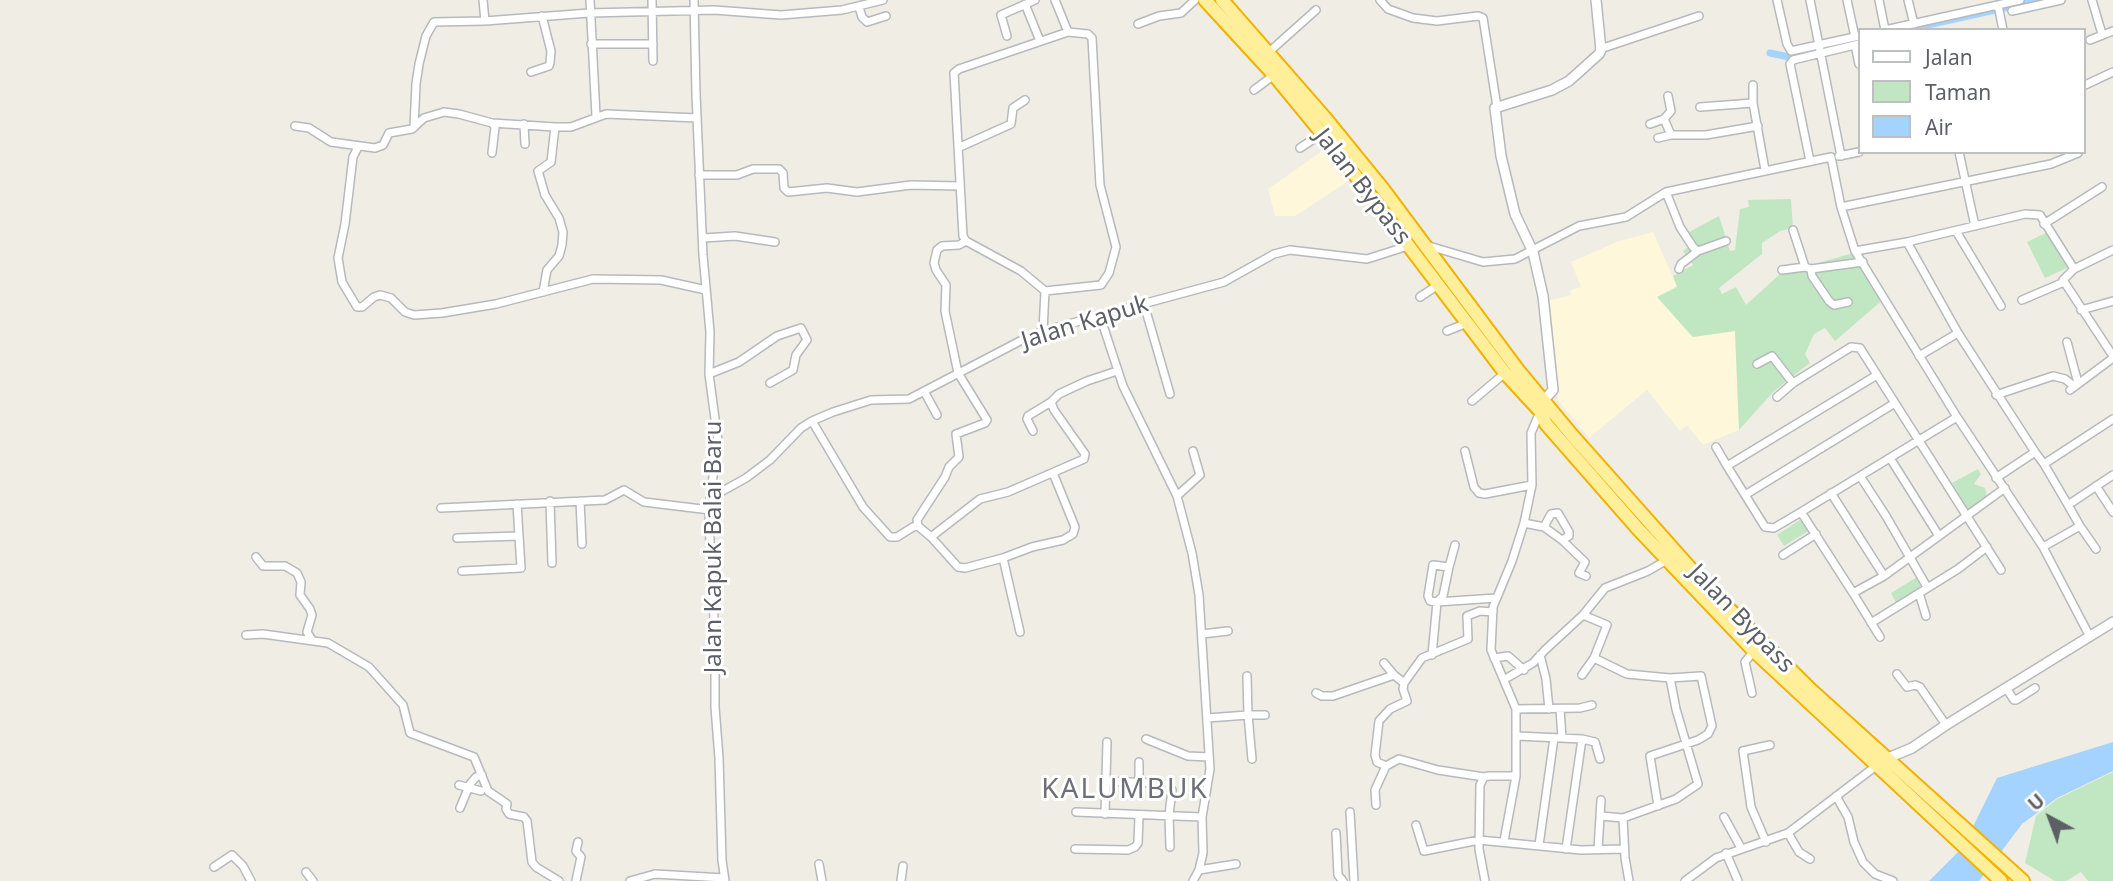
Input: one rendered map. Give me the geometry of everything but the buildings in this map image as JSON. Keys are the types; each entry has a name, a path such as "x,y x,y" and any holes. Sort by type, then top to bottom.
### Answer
{"highway":[{"name":"Jalan Bypass","path":"1205,0 1274,75 1354,172 1506,373 1542,406 1596,463 1709,596 2023,881"},
{"path":"1222,0 1326,119 1424,244 1518,370 1542,406 1546,424 1553,433 1667,560 1709,596 1754,651 2001,881"}],"street":[{"path":"483,0 485,21"},
{"path":"590,0 596,116"},
{"path":"652,0 653,61"},
{"name":"Jalan Kapuk Balai Baru","path":"694,0 699,175 710,332 709,374 718,441 709,498 715,707 725,879"},
{"path":"414,127 416,84 426,36 431,24 441,21 485,21 590,13 722,10 781,15 859,7 883,0"},
{"path":"1007,36 1001,15 1035,0"},
{"path":"1055,0 1068,32"},
{"path":"1138,24 1159,16 1181,13 1195,0"},
{"path":"1380,0 1388,9 1413,18 1437,21 1478,16 1483,18 1497,107 1496,129 1516,214 1533,252 1543,296 1553,390 1542,406 1531,433 1532,485 1524,523 1493,612 1491,650 1516,709 1516,776 1504,841"},
{"path":"1497,107 1552,90 1569,81 1599,54 1596,0"},
{"path":"1777,0 1788,49 1821,49"},
{"path":"1810,0 1841,156"},
{"path":"1810,161 1790,64 1793,60 1821,49 1857,41 1847,0"},
{"path":"1879,0 1885,28"},
{"path":"1908,0 1914,24"},
{"path":"1895,28 1980,4 1998,9 2020,0"},
{"path":"2012,10 2061,0"},
{"path":"2092,0 2102,34"},
{"path":"1025,4 1040,41"},
{"path":"859,7 862,18 867,22 886,16"},
{"path":"1998,9 2003,28"},
{"path":"1269,52 1316,10"},
{"path":"531,72 549,66 550,63 551,51 542,16"},
{"path":"1600,49 1699,16"},
{"path":"2090,40 2113,31"},
{"path":"1068,32 1088,34 1092,38 1100,185 1115,247 1109,273 1101,285 1045,291 1021,271 966,241 963,236 954,73 1040,41 1068,32"},
{"path":"591,44 653,44"},
{"path":"2085,85 2113,72"},
{"path":"1255,90 1274,75"},
{"path":"1753,85 1765,170"},
{"path":"1650,124 1664,119 1671,111 1668,96"},
{"path":"960,147 1011,124 1013,108 1025,100"},
{"path":"1700,107 1754,103"},
{"path":"295,126 309,128 331,142 349,143 358,147 380,147 389,133 414,127 425,118 444,112 492,122 555,127 571,127 606,114 697,118"},
{"path":"1664,119 1671,135"},
{"path":"492,122 495,127 492,153"},
{"path":"524,124 524,144"},
{"path":"1658,138 1671,135 1706,135 1758,126"},
{"path":"543,292 547,270 559,256 563,232 559,218 545,195 538,171 551,162 555,127"},
{"path":"1727,132 1729,141"},
{"path":"1300,148 1321,134"},
{"path":"358,147 353,157 338,258 342,282 357,307 362,307 380,295 391,298 405,312 414,315 471,310 593,279 661,280 706,290"},
{"path":"1424,244 1483,262 1515,259 1579,226 1626,217 1666,192 1857,152"},
{"path":"1959,154 1975,226"},
{"path":"1841,207 2051,164 2076,154"},
{"path":"1831,157 1841,207 1855,251 1957,417 2043,547 2090,635"},
{"path":"699,175 779,169 783,173 784,188 788,192 827,188 857,192 911,185 960,186"},
{"path":"2045,224 2102,187"},
{"path":"1666,192 1686,237 1698,251"},
{"path":"1855,251 2033,214 2040,215 2074,269"},
{"path":"1793,230 1812,276 1829,301 1834,305 1848,302"},
{"path":"1956,231 2000,306"},
{"path":"703,238 735,236 775,242"},
{"path":"966,241 959,245 942,246 934,255 936,271 946,285 945,311 958,373 985,416 986,422 956,434 958,457 917,520 918,526 932,537 958,567 965,568 1063,540 1073,534 1075,527 1053,473"},
{"path":"1679,269 1681,264 1698,251 1726,242"},
{"path":"1907,242 1996,395 2044,464 2096,549"},
{"name":"Jalan Kapuk","path":"709,498 725,491 770,460 801,428 813,421 871,400 909,399 1043,331 1224,282 1262,259 1290,250 1367,259 1408,246"},
{"path":"2022,300 2064,282 2074,269 2113,250"},
{"path":"1782,270 1863,262"},
{"path":"2064,282 2113,357 2074,386"},
{"path":"1420,297 1438,285"},
{"path":"1043,331 1045,291"},
{"path":"2081,310 2113,302"},
{"path":"1144,304 1170,394"},
{"path":"1100,316 1117,371 1177,496 1194,563 1199,595 1210,769 1202,817 1203,853 1193,881"},
{"path":"1447,331 1467,323"},
{"path":"709,374 739,362 777,336 801,328 807,340 796,355 793,370 771,383"},
{"path":"1919,356 1958,333"},
{"path":"2067,342 2074,386"},
{"path":"1777,397 1793,383 1851,346 1860,348 2001,570"},
{"path":"1757,364 1772,356 1793,383"},
{"path":"1033,431 1028,416 1059,394 1117,371"},
{"path":"1472,401 1506,373"},
{"path":"1727,466 1877,375"},
{"path":"1996,395 2053,376 2065,379 2074,386"},
{"path":"924,391 937,415"},
{"path":"932,537 980,499 1008,492 1084,459 1085,454 1051,402"},
{"path":"1745,495 1895,403"},
{"path":"1716,447 1762,523 1769,529 1957,417"},
{"path":"2044,464 2113,419"},
{"path":"813,421 863,507 890,537 897,537 918,526"},
{"path":"1177,496 1200,475 1193,451"},
{"path":"1465,451 1474,487 1479,492 1485,494 1532,485"},
{"path":"1996,478 2035,452"},
{"path":"1890,458 1939,536"},
{"path":"2068,505 2113,475"},
{"path":"1860,476 1927,587"},
{"path":"2096,486 2113,513"},
{"path":"1853,593 1884,576 2005,488"},
{"path":"441,508 605,500 624,489 644,502 710,510"},
{"path":"1831,494 1884,576"},
{"path":"550,501 552,563"},
{"path":"580,502 582,544"},
{"path":"463,571 521,568 517,504"},
{"path":"1801,512 1880,637"},
{"path":"1544,527 1551,514 1558,513 1569,531 1569,536 1562,540"},
{"path":"1524,523 1544,527 1562,540 1585,562 1580,573 1586,576"},
{"path":"2043,547 2080,526"},
{"path":"1783,555 1816,534"},
{"path":"457,538 519,536"},
{"path":"1432,654 1437,602 1443,596 1455,545"},
{"path":"1871,623 1958,569 1987,547"},
{"path":"256,557 263,566 285,566 297,573 301,582 300,595 312,615 307,632 312,640"},
{"path":"1003,558 1020,632"},
{"path":"1505,679 1524,670 1583,615 1605,588 1667,560"},
{"path":"1449,567 1432,566 1428,596 1430,601 1496,598"},
{"path":"1919,593 1926,616"},
{"path":"1478,600 1480,611"},
{"path":"1386,766 1375,759 1379,721 1390,709 1407,701 1404,683 1422,658 1466,641 1470,636 1467,616 1480,611 1493,612"},
{"path":"1582,676 1594,658 1607,625 1583,615"},
{"path":"1888,758 1903,754 2113,622"},
{"path":"1202,634 1228,631"},
{"path":"246,635 263,634 328,643 369,667 403,705 410,733 471,755 477,760 488,791 507,804 507,812 524,817 527,821 532,862 559,881"},
{"path":"1752,693 1745,662 1754,651"},
{"path":"1540,655 1549,709"},
{"path":"1494,658 1508,656 1524,670"},
{"path":"1594,658 1627,674 1670,678 1702,677 1711,730 1703,737 1650,756 1658,806"},
{"path":"1384,663 1404,683"},
{"path":"1897,674 1907,687 1920,687 1946,725"},
{"path":"1316,693 1334,696 1394,675"},
{"path":"1247,676 1252,759"},
{"path":"1601,816 1623,818 1676,799 1698,784 1670,678"},
{"path":"2006,688 2014,700 2035,688"},
{"path":"1516,709 1560,709 1591,705"},
{"path":"1539,845 1558,738 1560,709"},
{"path":"1207,718 1265,715"},
{"path":"1517,736 1595,742 1600,759"},
{"path":"1146,739 1188,756 1209,757"},
{"path":"1566,849 1582,739"},
{"path":"1105,814 1107,742"},
{"path":"1766,842 1751,807 1743,751 1770,745"},
{"path":"1376,805 1376,790 1386,766 1399,759 1438,770 1484,777 1516,776"},
{"path":"1139,762 1139,782"},
{"path":"1685,881 1709,862 1726,853 1788,833 1876,766"},
{"path":"460,808 469,787 476,777 482,775"},
{"path":"1484,777 1480,785 1479,840 1485,881"},
{"path":"1107,781 1153,783"},
{"path":"459,785 481,791"},
{"path":"1170,847 1169,815 1172,790"},
{"path":"1836,796 1848,817 1854,842 1864,862 1875,874 1893,881"},
{"path":"1598,850 1601,800"},
{"path":"1076,812 1202,817"},
{"path":"1350,812 1354,881"},
{"path":"1075,849 1128,850 1135,847 1138,843 1139,816"},
{"path":"1724,817 1741,848"},
{"path":"1623,818 1629,881"},
{"path":"1416,825 1424,851 1479,840 1566,849 1624,849"},
{"path":"1336,833 1338,875 1343,881"},
{"path":"1788,833 1799,852 1810,859"},
{"path":"576,881 581,857 576,851 578,842"},
{"path":"1726,853 1738,881"},
{"path":"214,867 232,855 243,866 251,881"},
{"path":"819,864 822,881"},
{"path":"1199,870 1236,864"},
{"path":"901,881 904,866"},
{"path":"306,872 313,881"},
{"path":"630,881 655,874 725,879"}],"shaded area":[{"path":"1328,147 1350,180 1295,216 1275,216 1268,189"},
{"path":"1653,232 1677,286 1657,297 1692,337 1735,331 1739,430 1703,445 1687,425 1680,431 1647,390 1589,438 1558,400 1550,300 1571,295 1570,290 1581,287 1571,262 1619,241"}],"green space":[{"path":"1791,199 1793,228 1780,231 1762,243 1762,254 1719,288 1722,294 1736,287 1746,305 1780,274 1860,251 1886,297 1835,341 1825,328 1814,334 1805,354 1810,363 1774,391 1739,430 1735,331 1693,337 1657,297 1677,287 1673,276 1693,265 1683,251 1694,243 1689,232 1719,216 1730,251 1735,250 1740,209 1749,207 1748,200"},
{"path":"2048,232 2067,268 2045,278 2027,242"},
{"path":"1978,469 1981,474 1974,484 1985,488 1987,498 1968,511 1952,483"},
{"path":"1803,518 1810,530 1784,546 1777,535"},
{"path":"1917,577 1923,589 1897,605 1891,593"},
{"path":"2113,772 2113,881 2088,881 2081,872 2066,881 2055,881 2025,863 2036,816 2057,799"}],"water":[{"path":"2113,742 2113,771 2057,798 2022,824 1979,881 1929,881 1963,847 1997,778"}],"waterway":[{"path":"1914,28 2040,0"},
{"path":"1770,53 1789,57 1848,42"}],"district":[{"name":"KALUMBUK","path":"1125,790"}]}
